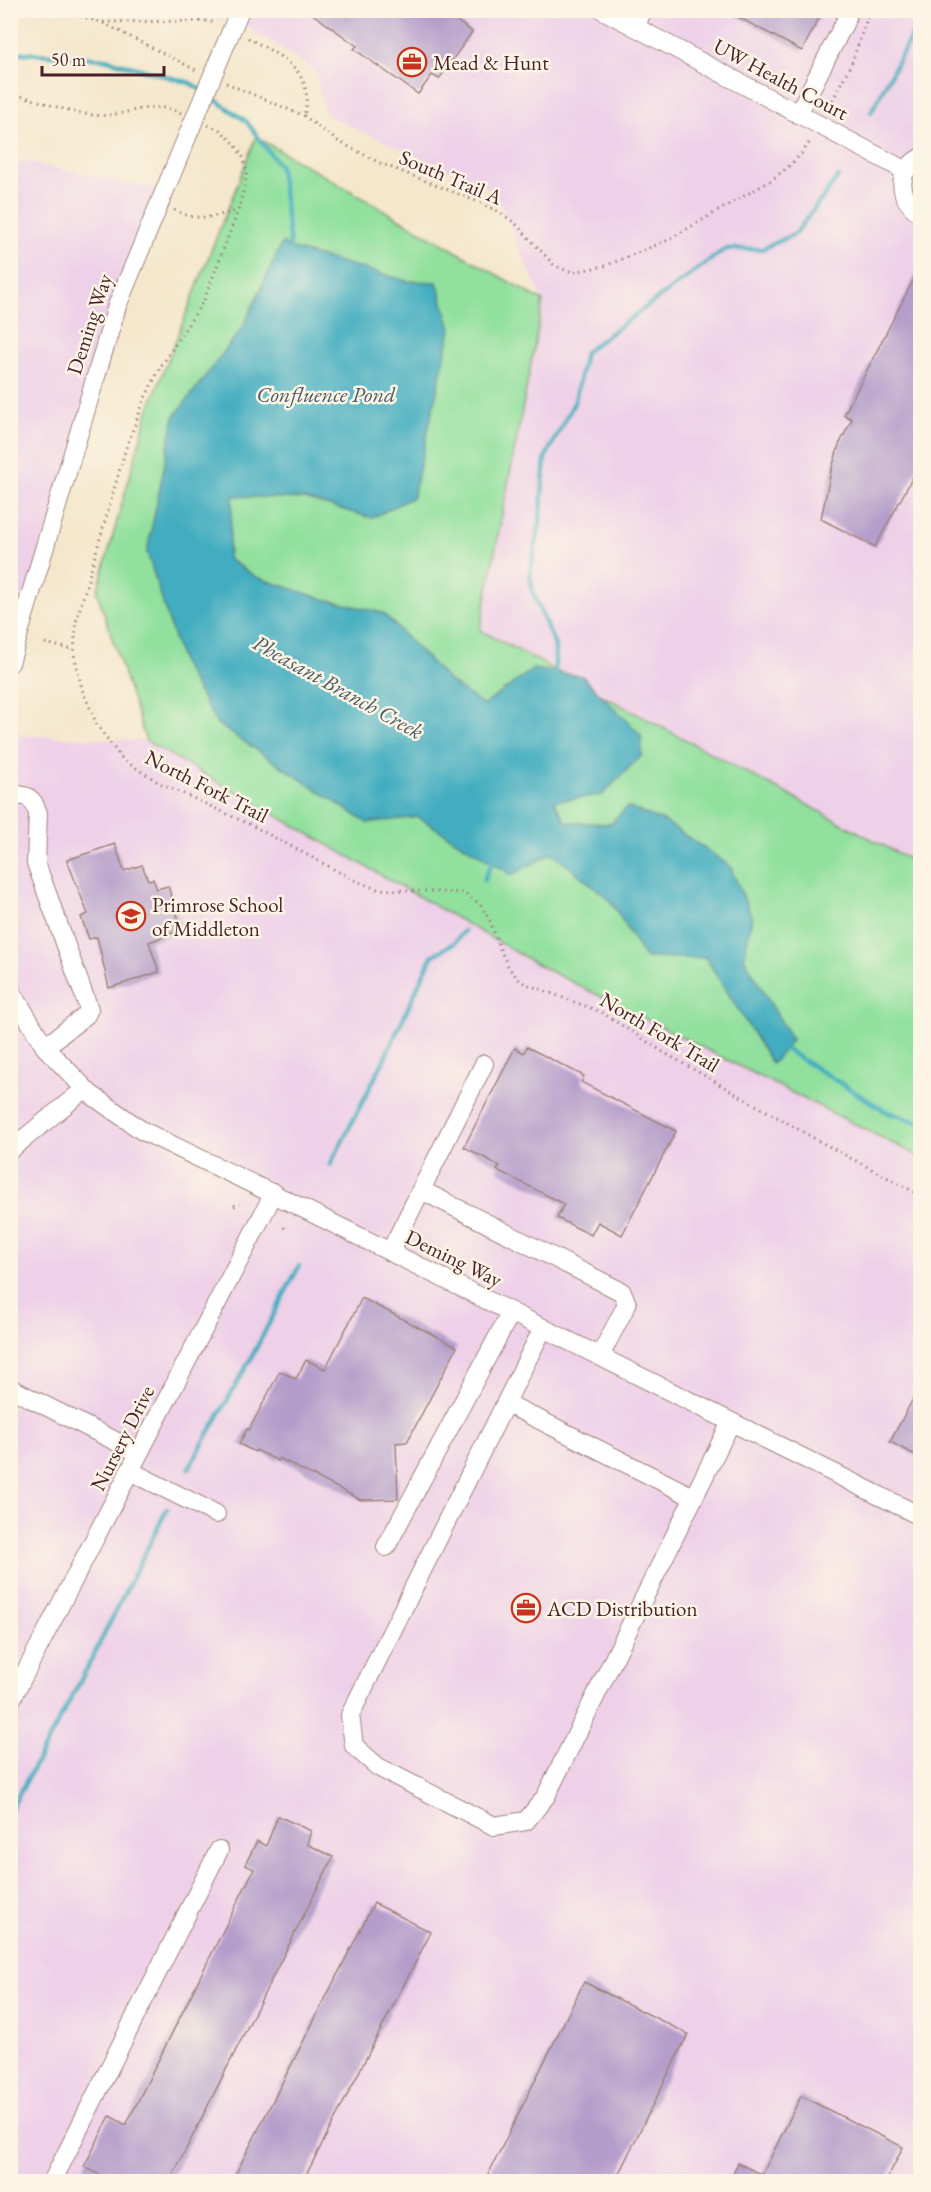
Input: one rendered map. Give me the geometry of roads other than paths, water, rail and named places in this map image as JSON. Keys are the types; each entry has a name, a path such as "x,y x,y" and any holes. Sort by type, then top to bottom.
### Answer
{"street":[{"name":"Deming Way","path":"10,663 114,316 132,266 240,10"},
{"name":"UW Health Court","path":"603,10 639,19 798,114 906,171"},
{"path":"798,114 849,10"},
{"path":"921,158 911,164 906,171 902,190 906,200 921,213"},
{"path":"10,794 28,796 38,813 36,863 88,1009 86,1015 45,1047"},
{"name":"Deming Way","path":"10,989 45,1047 85,1089 141,1130 390,1251 921,1516"},
{"path":"390,1251 484,1064"},
{"path":"10,1150 85,1089"},
{"path":"421,1190 622,1292 627,1304 600,1356"},
{"name":"Nursery Drive","path":"10,1702 274,1194"},
{"path":"386,1547 511,1312"},
{"path":"543,1328 350,1716 354,1746 378,1767 494,1826 526,1821 546,1796 731,1422"},
{"path":"10,1388 139,1453"},
{"path":"506,1403 693,1497"},
{"path":"130,1471 216,1514"},
{"path":"52,2181 219,1850"}],"water":[{"name":"Confluence Pond","path":"282,243 290,248 407,281 437,282 451,329 413,497 372,518 304,499 233,496 228,559 256,577 320,598 383,613 449,681 484,705 533,669 582,676 641,735 642,755 602,795 554,801 566,822 610,824 627,807 664,821 730,866 752,917 744,958 792,1040 772,1064 706,958 645,958 610,900 552,853 512,875 418,817 367,823 217,724 182,663 147,552 174,417 243,327"}],"waterway":[{"path":"871,112 917,25 917,10"},
{"name":"Pheasant Branch Creek","path":"10,52 105,59 190,83 203,91"},
{"name":"Pheasant Branch Creek","path":"210,96 246,121 280,167 291,251"},
{"path":"555,679 555,646 533,593 530,574 540,522 545,458 575,401 585,352 725,249 762,249 795,234 838,177"},
{"path":"484,880 494,858"},
{"path":"330,1165 382,1064 432,956 454,943 464,931"},
{"path":"782,1044 785,1049 887,1112 920,1123"},
{"path":"189,1468 250,1360 299,1266"},
{"path":"10,1811 83,1676 167,1509"}],"place":[{"name":"Mead & Hunt","path":"412,62"},
{"name":"Primrose School of Middleton","path":"131,916"},
{"name":"ACD Distribution","path":"526,1608"}]}
